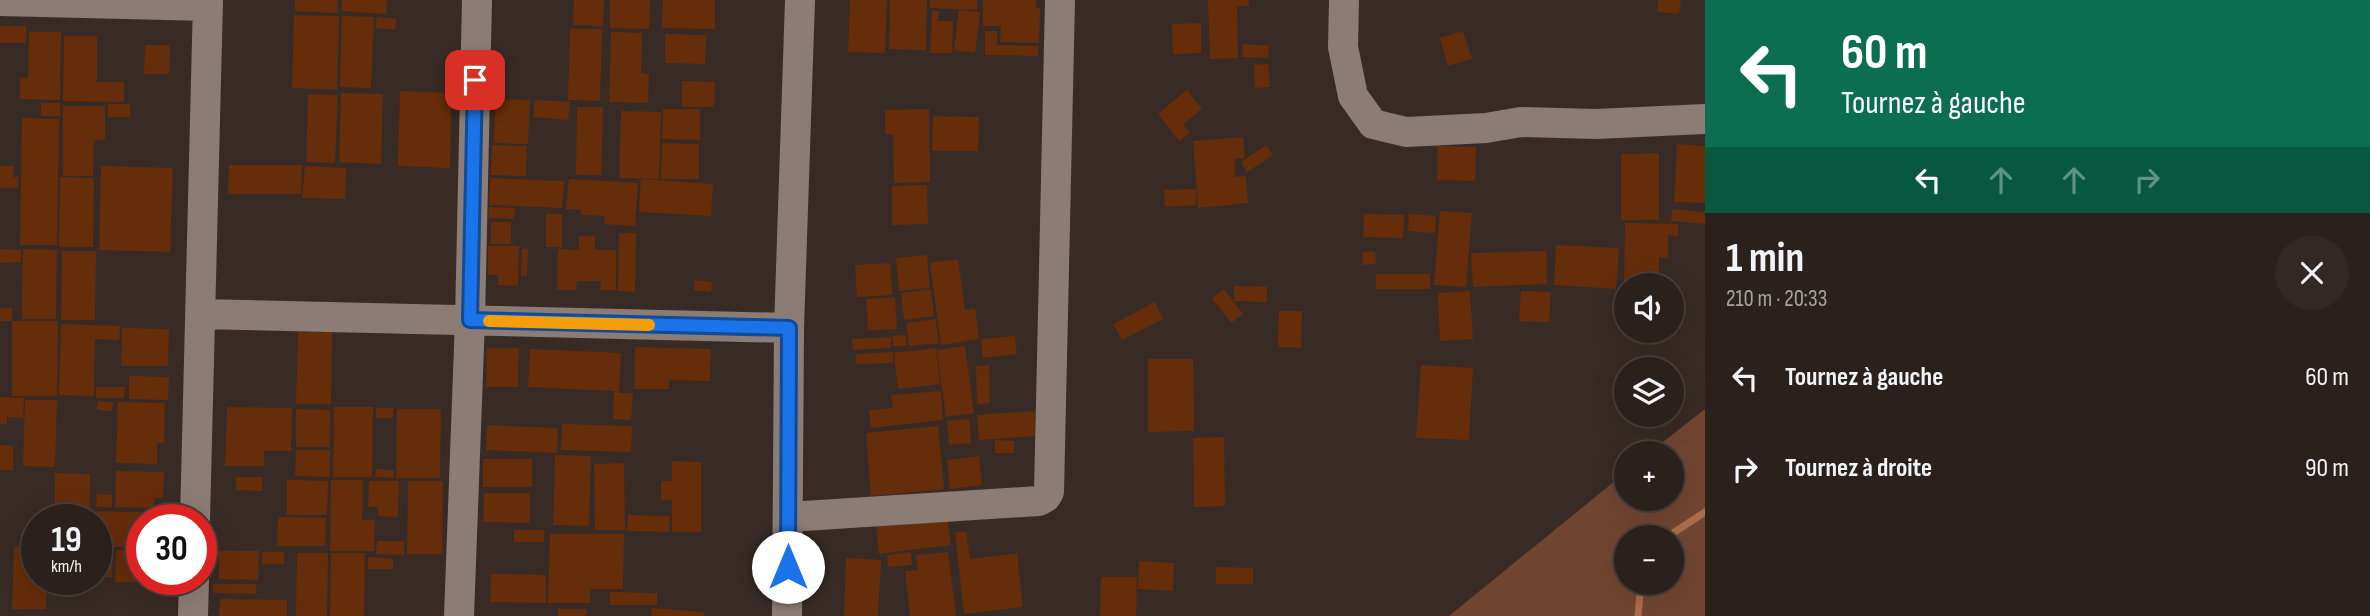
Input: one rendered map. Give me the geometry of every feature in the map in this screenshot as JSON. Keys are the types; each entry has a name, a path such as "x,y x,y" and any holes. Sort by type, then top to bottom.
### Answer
{"street":[{"path":"460,616 477,0"},
{"path":"787,616 789,328 800,0"},
{"path":"788,517 1046,498 1049,492 1060,0"},
{"path":"1344,0 1343,47 1353,96 1373,124 1406,132 1486,128 1521,121 1596,124 1705,119"},
{"path":"0,1 208,3 195,504"},
{"path":"201,314 789,328"},
{"path":"192,616 193,595"}],"shaded area":[{"path":"1705,409 1705,616 1449,616 1614,482 1614,511 1684,511 1684,441 1664,441"}],"building":[{"path":"295,0 338,0 337,13 295,11"},
{"path":"342,0 387,0 386,14 342,11"},
{"path":"574,0 604,0 603,26 573,25"},
{"path":"610,0 650,0 649,29 610,28"},
{"path":"663,0 715,0 715,29 662,28"},
{"path":"850,0 887,0 885,53 848,52"},
{"path":"890,0 927,0 926,50 889,49"},
{"path":"930,0 977,0 977,10 930,8"},
{"path":"983,0 1036,0 1036,8 1040,8 1039,43 1000,42 1001,26 983,26"},
{"path":"1208,0 1249,0 1249,6 1237,6 1238,58 1210,59"},
{"path":"1658,0 1681,0 1679,14 1657,12"},
{"path":"959,10 980,12 975,53 954,50"},
{"path":"932,11 939,11 938,21 953,21 952,53 930,53"},
{"path":"294,15 339,16 337,90 292,88"},
{"path":"342,16 374,17 371,88 340,87"},
{"path":"377,17 396,19 395,30 375,28"},
{"path":"1201,23 1201,53 1173,54 1172,24"},
{"path":"0,26 26,26 26,43 0,43"},
{"path":"570,29 602,29 600,101 568,100"},
{"path":"985,31 997,31 997,45 1039,46 1038,56 985,55"},
{"path":"1463,31 1472,59 1448,66 1440,38"},
{"path":"29,32 61,32 60,100 20,99 20,78 28,78"},
{"path":"611,32 642,33 641,73 649,74 648,103 609,102"},
{"path":"665,34 706,35 705,64 665,63"},
{"path":"64,36 97,36 97,82 124,82 124,102 63,101"},
{"path":"1243,44 1269,46 1268,58 1242,57"},
{"path":"145,45 170,45 169,74 144,74"},
{"path":"1268,64 1270,87 1255,88 1254,65"},
{"path":"682,81 715,82 714,107 682,107"},
{"path":"1187,90 1202,109 1183,124 1190,133 1179,141 1158,114"},
{"path":"400,91 451,93 450,168 398,166"},
{"path":"341,93 383,94 381,164 339,162"},
{"path":"308,94 338,95 335,163 306,162"},
{"path":"495,99 530,100 528,144 494,143"},
{"path":"535,100 570,102 568,120 533,117"},
{"path":"41,103 60,103 60,116 41,116"},
{"path":"108,104 130,104 130,117 108,117"},
{"path":"63,106 105,106 105,140 94,141 93,176 63,176"},
{"path":"577,107 603,107 601,175 576,175"},
{"path":"663,109 700,109 700,140 662,139"},
{"path":"929,109 930,182 894,183 893,134 885,134 885,110"},
{"path":"621,111 661,112 659,179 619,178"},
{"path":"933,116 979,117 978,151 932,151"},
{"path":"22,118 59,119 57,245 20,245"},
{"path":"1243,137 1245,158 1234,159 1235,177 1246,176 1248,203 1198,208 1193,141"},
{"path":"662,143 699,144 699,179 661,179"},
{"path":"1677,144 1705,146 1705,203 1674,202"},
{"path":"492,145 527,146 526,176 491,175"},
{"path":"1266,145 1273,155 1247,172 1241,162"},
{"path":"1438,146 1476,147 1475,181 1437,180"},
{"path":"1659,153 1659,220 1621,220 1621,154"},
{"path":"229,165 302,165 301,194 228,194"},
{"path":"0,166 14,166 13,177 18,177 18,188 0,188"},
{"path":"101,166 173,168 170,252 99,250"},
{"path":"305,166 346,168 345,199 302,198"},
{"path":"60,177 94,178 93,247 59,247"},
{"path":"490,178 564,181 562,208 489,205"},
{"path":"569,179 638,183 635,226 604,224 605,216 581,215 581,210 566,209"},
{"path":"641,179 713,184 711,216 639,212"},
{"path":"927,185 928,224 892,225 892,186"},
{"path":"1196,189 1196,205 1165,207 1164,190"},
{"path":"489,207 515,208 514,219 488,218"},
{"path":"1672,209 1705,212 1705,224 1671,221"},
{"path":"1440,211 1472,213 1466,287 1434,285"},
{"path":"546,214 562,214 562,247 546,247"},
{"path":"1364,214 1404,215 1403,238 1363,237"},
{"path":"1409,214 1436,216 1435,233 1408,231"},
{"path":"491,222 511,222 511,244 491,244"},
{"path":"1625,223 1678,224 1678,236 1668,235 1668,258 1659,257 1659,273 1624,273"},
{"path":"619,233 636,233 635,292 618,291"},
{"path":"579,236 595,236 595,250 616,250 616,290 600,290 601,281 577,281 576,290 557,290 558,249 579,250"},
{"path":"1556,245 1619,248 1614,289 1554,285"},
{"path":"488,246 519,246 518,286 498,285 498,275 488,275"},
{"path":"522,248 528,249 527,276 521,276"},
{"path":"0,249 21,250 21,262 0,263"},
{"path":"23,249 57,250 56,319 22,319"},
{"path":"62,251 96,251 95,320 61,320"},
{"path":"1375,251 1376,264 1363,265 1362,252"},
{"path":"1546,251 1547,284 1473,287 1471,253"},
{"path":"927,255 930,288 899,291 896,258"},
{"path":"958,259 965,310 975,308 979,339 941,345 930,263"},
{"path":"890,263 892,295 857,297 855,265"},
{"path":"1376,274 1430,274 1430,289 1376,289"},
{"path":"695,280 712,282 711,292 694,290"},
{"path":"1234,286 1267,287 1267,302 1234,301"},
{"path":"931,289 934,316 904,320 901,293"},
{"path":"1224,289 1243,314 1231,323 1212,298"},
{"path":"1470,291 1473,339 1440,341 1438,293"},
{"path":"1521,291 1551,292 1549,322 1519,321"},
{"path":"895,297 897,329 868,330 866,299"},
{"path":"1155,302 1163,319 1122,340 1113,324"},
{"path":"0,308 12,308 12,321 0,321"},
{"path":"1279,311 1302,311 1301,348 1278,347"},
{"path":"936,319 939,343 909,346 906,323"},
{"path":"12,321 58,321 57,396 12,396"},
{"path":"61,324 120,326 119,340 95,339 94,396 59,395"},
{"path":"122,328 169,329 168,366 121,366"},
{"path":"298,332 332,332 331,404 296,404"},
{"path":"906,335 906,346 893,346 892,336"},
{"path":"1015,336 1017,354 983,358 981,339"},
{"path":"891,337 891,348 853,350 852,339"},
{"path":"965,346 974,413 946,417 937,350"},
{"path":"635,347 711,349 710,381 669,380 669,389 634,389"},
{"path":"487,348 519,348 518,387 486,387"},
{"path":"936,348 940,384 898,389 894,353"},
{"path":"530,349 621,353 619,393 633,393 631,420 613,419 614,391 528,387"},
{"path":"893,352 893,363 856,364 856,354"},
{"path":"1148,359 1193,359 1194,431 1148,432"},
{"path":"989,365 990,403 977,404 976,366"},
{"path":"1421,365 1473,368 1469,440 1416,438"},
{"path":"129,376 169,377 168,400 129,399"},
{"path":"96,387 125,387 124,398 96,398"},
{"path":"941,391 943,420 871,428 869,410 893,408 891,395"},
{"path":"0,397 24,398 23,418 7,417 7,424 0,424"},
{"path":"25,400 57,400 55,467 23,466"},
{"path":"98,401 113,402 112,411 97,410"},
{"path":"118,402 165,403 164,443 157,443 157,464 116,463"},
{"path":"227,407 292,408 291,451 264,451 264,466 225,466"},
{"path":"334,407 373,407 372,477 333,477"},
{"path":"376,408 393,408 393,418 376,418"},
{"path":"296,409 330,410 330,447 296,447"},
{"path":"397,409 441,409 440,478 396,478"},
{"path":"1034,411 1036,436 979,440 977,415"},
{"path":"969,419 971,443 949,445 947,421"},
{"path":"562,424 632,426 631,452 561,450"},
{"path":"487,425 558,428 557,453 486,450"},
{"path":"938,426 944,489 871,496 866,433"},
{"path":"1224,437 1225,506 1194,507 1193,438"},
{"path":"995,440 1014,441 1014,453 995,453"},
{"path":"0,445 13,446 13,470 0,470"},
{"path":"296,450 330,450 330,477 295,476"},
{"path":"555,455 591,456 589,526 553,525"},
{"path":"979,456 982,485 950,489 947,460"},
{"path":"483,459 532,459 532,487 483,487"},
{"path":"672,461 701,462 701,532 672,532 672,500 661,500 661,481 672,481"},
{"path":"624,463 625,530 595,530 594,464"},
{"path":"376,469 394,470 394,478 375,477"},
{"path":"116,471 164,472 163,498 154,498 154,504 126,504 126,507 115,507"},
{"path":"55,473 90,474 89,504 55,504"},
{"path":"236,477 262,477 262,491 236,490"},
{"path":"287,480 328,481 327,515 287,515"},
{"path":"331,480 363,480 362,520 375,520 374,551 330,551"},
{"path":"369,481 399,481 398,517 378,516 378,507 368,507"},
{"path":"408,481 443,481 442,554 407,554"},
{"path":"484,493 530,493 530,523 483,522"},
{"path":"97,494 112,495 112,504 96,504"},
{"path":"112,511 126,512 126,547 113,547 112,577"},
{"path":"628,515 670,516 669,532 627,531"},
{"path":"947,516 951,545 879,554 876,524"},
{"path":"278,517 326,518 325,546 277,546"},
{"path":"514,530 544,530 544,542 514,542"},
{"path":"966,531 970,559 1017,553 1023,607 964,614 955,533"},
{"path":"550,534 624,534 623,589 590,589 590,603 548,603"},
{"path":"377,541 404,541 404,555 376,554"},
{"path":"14,547 21,547 21,595 46,595 46,609 12,609"},
{"path":"116,550 126,550 126,582 115,582"},
{"path":"219,551 259,551 258,580 219,579"},
{"path":"262,552 284,552 284,564 262,564"},
{"path":"911,552 912,565 888,567 887,555"},
{"path":"948,552 956,616 910,616 905,571 918,570 916,555"},
{"path":"297,553 328,553 327,616 296,616"},
{"path":"331,553 365,553 364,616 330,616"},
{"path":"368,557 393,559 393,569 368,569"},
{"path":"846,558 881,560 878,616 844,616"},
{"path":"1139,561 1174,563 1173,591 1138,589"},
{"path":"1216,567 1253,568 1253,584 1216,584"},
{"path":"491,574 546,575 546,603 490,602"},
{"path":"1101,577 1137,577 1136,616 1100,616"},
{"path":"217,584 256,584 256,594 217,593"},
{"path":"610,592 657,593 657,605 610,605"},
{"path":"220,599 287,600 287,616 219,616"},
{"path":"652,608 704,612 704,616 651,616"},
{"path":"558,609 587,609 586,616 558,616"}],"waterway":[{"path":"1684,526 1705,512"},
{"path":"1638,616 1640,595"}],"slow traffic":[{"path":"489,321 649,325"}],"route":[{"path":"475,80 470,320 789,328 788,567"}]}
